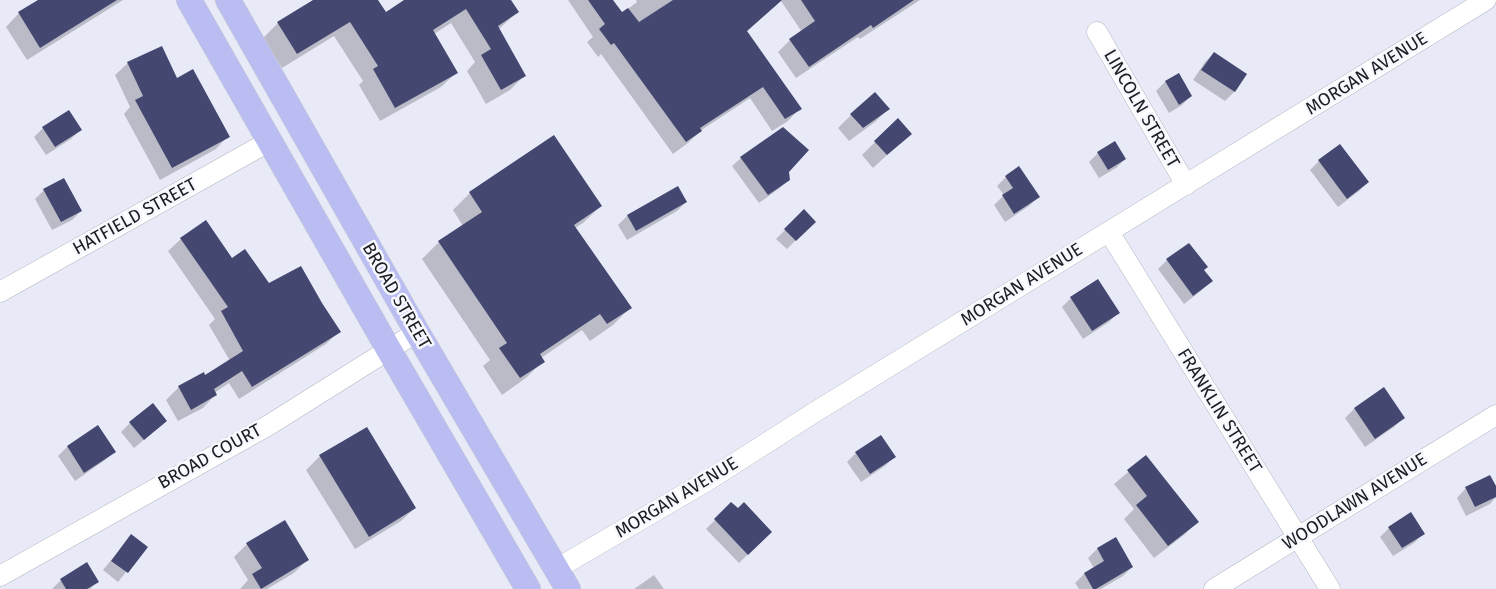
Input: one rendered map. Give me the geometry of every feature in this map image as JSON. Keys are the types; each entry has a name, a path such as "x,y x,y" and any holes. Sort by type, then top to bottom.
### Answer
{"main road":[{"name":"BROAD STREET","path":"190,0 389,350 528,589"},
{"name":"BROAD STREET","path":"228,0 417,332 562,579"}],"street":[{"name":"MORGAN AVENUE","path":"562,579 707,480 1486,0"},
{"name":"LINCOLN STREET","path":"1097,32 1186,185"},
{"name":"HATFIELD STREET","path":"0,292 270,141"},
{"name":"FRANKLIN STREET","path":"1109,232 1330,589"},
{"name":"BROAD COURT","path":"0,576 269,425 417,332"},
{"name":"WOODLAWN AVENUE","path":"1214,589 1496,415"}],"building":[{"path":"38,0 117,0 40,48 18,12"},
{"path":"313,0 378,0 386,12 404,0 511,0 519,12 498,26 526,76 501,90 481,55 491,49 466,9 433,30 458,73 395,108 373,69 378,66 350,22 297,54 277,22"},
{"path":"588,0 613,0 622,12 628,8 639,22 673,0 782,0 747,31 802,109 785,119 763,87 700,128 702,131 686,142 614,43 611,45 599,29 605,24"},
{"path":"801,0 914,0 873,28 871,25 809,67 789,39 815,21"},
{"path":"162,46 177,78 193,69 230,137 172,168 135,100 143,96 127,62"},
{"path":"1214,52 1247,74 1235,92 1201,70"},
{"path":"1179,73 1192,96 1179,105 1165,81"},
{"path":"875,92 890,109 863,128 850,114"},
{"path":"69,110 82,130 55,147 42,127"},
{"path":"898,118 912,134 887,155 874,141"},
{"path":"783,127 809,150 789,172 790,180 768,195 740,157"},
{"path":"554,135 602,206 574,225 632,308 607,324 600,314 540,354 545,362 520,378 499,348 507,343 438,241 482,212 469,192"},
{"path":"1115,141 1126,159 1108,170 1097,152"},
{"path":"1340,144 1369,182 1347,199 1318,160"},
{"path":"1019,166 1040,197 1014,214 1002,195 1013,188 1005,176"},
{"path":"64,178 82,211 61,222 43,189"},
{"path":"678,186 687,202 636,231 627,215"},
{"path":"804,209 816,222 796,241 784,229"},
{"path":"206,220 232,258 245,249 269,283 301,266 341,332 252,387 242,371 214,389 217,395 191,410 178,386 204,372 205,375 243,351 221,311 228,307 180,238"},
{"path":"1189,243 1208,267 1204,270 1213,281 1193,296 1166,259"},
{"path":"1098,279 1120,313 1092,331 1070,297"},
{"path":"1384,387 1405,418 1375,439 1354,408"},
{"path":"153,403 167,421 144,440 129,422"},
{"path":"98,425 116,452 84,473 67,446"},
{"path":"367,427 416,508 369,537 319,455"},
{"path":"881,435 896,457 870,474 855,452"},
{"path":"1146,455 1199,522 1168,546 1136,505 1147,496 1127,470"},
{"path":"1490,475 1496,486 1496,497 1475,507 1465,487"},
{"path":"731,502 738,508 744,502 772,532 748,555 714,519"},
{"path":"1411,512 1425,534 1402,548 1388,527"},
{"path":"285,520 309,560 261,589 252,574 262,568 246,543"},
{"path":"131,534 148,547 128,573 111,561"},
{"path":"1116,537 1133,567 1093,589 1084,573 1104,561 1097,548"},
{"path":"87,562 99,582 87,589 66,589 60,579"}]}
